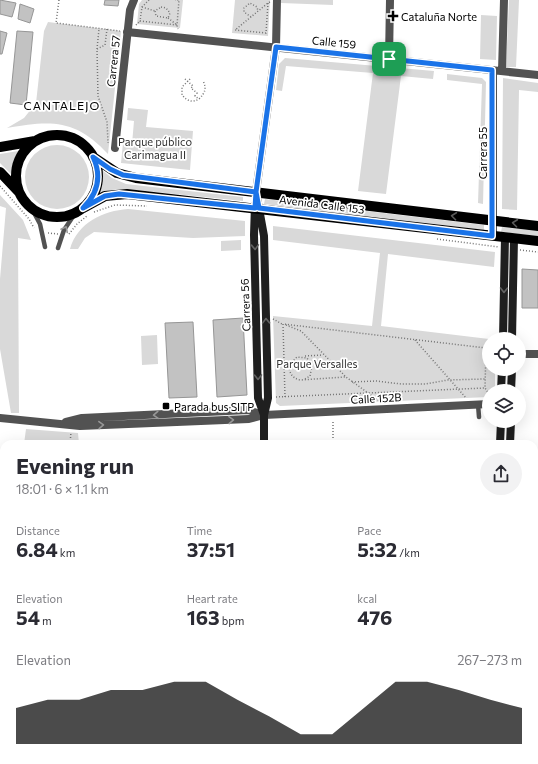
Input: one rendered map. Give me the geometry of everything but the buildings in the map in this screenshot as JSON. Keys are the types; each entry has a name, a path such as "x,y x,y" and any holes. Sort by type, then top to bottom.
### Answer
{"main road":[{"path":"0,147 36,141 49,136 68,137 85,146 93,157 98,169 97,184 92,197 79,210 58,217 49,216 32,208 0,172"},
{"path":"21,196 16,178 19,161 23,153 36,141"},
{"name":"Avenida Calle 153","path":"93,157 110,169 123,175 538,226"},
{"name":"Avenida Calle 153","path":"79,210 105,196 119,194 257,208 538,241"}],"street":[{"name":"Carrera 57","path":"111,146 130,10 134,0"},
{"name":"Carrera 56","path":"264,415 258,398 256,192 276,47 277,0"},
{"path":"389,59 390,0"},
{"path":"502,71 504,0"},
{"name":"Calle 159","path":"127,32 538,75"},
{"name":"Carrera 55","path":"492,70 492,236"},
{"name":"Carrera 56","path":"257,208 264,236 268,398 264,415 264,440"},
{"path":"502,332 504,270 510,238"},
{"path":"510,238 513,271 512,332"},
{"path":"504,270 513,271"},
{"path":"526,354 538,354"},
{"name":"Calle 152B","path":"0,418 71,424 241,419 264,415 482,404"},
{"name":"Calle 152B","path":"62,423 82,418 248,410 264,415"},
{"path":"500,440 501,428"},
{"path":"510,440 511,428"}],"lane":[{"path":"32,208 42,228 45,247"},
{"path":"58,248 64,230 79,210"},
{"path":"475,405 479,417"}],"path":[{"path":"59,0 56,23 127,32"},
{"path":"149,0 142,7 140,21 177,25"},
{"path":"175,0 179,0 177,25"},
{"path":"251,17 244,12 244,8 250,3 257,7 258,11"},
{"path":"268,3 266,33 235,30 258,11 268,3"},
{"path":"142,7 155,11"},
{"path":"155,11 161,7 166,8 170,13 168,18"},
{"path":"155,11 156,16 168,18 177,25"},
{"path":"99,28 97,49 98,96 106,122 111,146"},
{"path":"97,49 105,45 107,29"},
{"path":"185,79 193,86 191,88 197,93 195,96 199,99"},
{"path":"190,79 182,87 182,95 188,101 192,102 199,99 205,91 203,81"},
{"path":"0,186 30,219 36,231"},
{"path":"68,235 85,217 103,208 128,204 150,206"},
{"path":"46,232 57,234"},
{"path":"527,251 538,252"},
{"path":"266,316 301,331 346,377 389,408"},
{"path":"283,324 486,348 485,384"},
{"path":"283,324 285,397"},
{"path":"415,340 448,380 475,405"},
{"path":"324,355 303,356 292,360 289,370 295,378 346,377"},
{"path":"303,356 307,358 312,366 310,376 305,379"},
{"path":"352,382 376,381 400,384 419,384 448,380 485,379"},
{"path":"268,398 482,388"},
{"path":"333,422 333,440"},
{"path":"70,440 71,424"}],"green space":[{"path":"142,0 183,0 180,28 137,24 139,4"},
{"path":"235,0 270,0 268,36 232,33"},
{"path":"281,0 333,0 333,5 281,3"},
{"path":"509,0 519,0 516,67 506,67"},
{"path":"481,15 497,16 496,60 480,59"},
{"path":"48,22 121,31 108,154 85,134 74,128 50,123 7,128 24,118 36,103 44,31"},
{"path":"285,58 434,71 433,79 401,76 386,194 358,191 373,73 286,66 282,91 276,90 279,64"},
{"path":"447,74 482,78 486,82 483,204 478,203 482,84 447,80"},
{"path":"503,78 538,83 538,92 519,90 517,210 502,209"},
{"name":"Parque público Carimagua II","path":"128,108 148,110 146,127 193,131 190,170 121,163 123,143 132,144 134,121 127,120"},
{"path":"51,145 63,145 80,154 87,165 89,177 87,189 80,200 63,209 51,209 39,204 30,195 25,183 25,171 30,159 39,150"},
{"path":"18,151 13,163 11,174 0,163 0,154"},
{"path":"102,170 112,178 126,184 243,197 243,201 126,189 111,190 98,194 102,183"},
{"path":"0,195 23,220 31,240 18,238 19,413 11,413 0,349 0,279 6,208 0,206"},
{"path":"265,199 484,225 484,230 264,204"},
{"path":"128,209 245,221 245,236 193,238 94,232 85,238 78,249 70,249 79,232 85,225 101,215"},
{"name":"Parque Versalles","path":"273,226 495,252 494,267 388,254 381,326 482,338 482,376 495,376 495,384 482,384 482,397 280,406 276,403 273,316 372,326 380,253 273,240"},
{"path":"502,227 538,231 538,236 501,232"},
{"path":"241,240 241,250 221,251 221,241"},
{"path":"157,335 158,364 142,365 141,336"},
{"path":"26,429 78,433 79,440 25,440"}],"place":[{"name":"Cataluña Norte","path":"393,16"},
{"name":"Parada bus SITP","path":"166,406"}],"district":[{"name":"CANTALEJO","path":"62,105"}],"route":[{"path":"389,59 276,47 256,192 255,208 127,194 105,196 83,208 92,197 97,184 98,169 93,157 116,173 136,178 256,192 259,208 492,236 492,70 389,59"}]}
